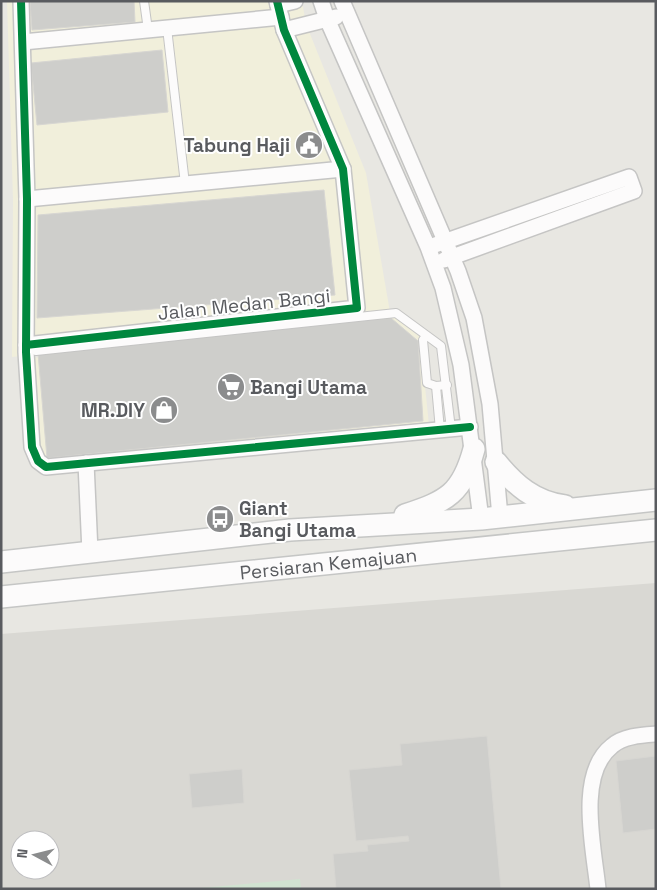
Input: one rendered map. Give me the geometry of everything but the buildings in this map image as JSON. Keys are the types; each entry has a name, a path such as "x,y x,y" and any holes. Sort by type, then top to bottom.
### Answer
{"main road":[{"path":"376,525 433,506 448,498 460,485 474,449"},
{"path":"496,462 523,492 552,504 583,509"},
{"name":"Persiaran Kemajuan","path":"1,562 290,530 490,521 656,500"},
{"path":"350,562 377,546 458,539 490,521 511,533 642,522 656,523"},
{"name":"Persiaran Kemajuan","path":"1,596 656,530"}],"street":[{"path":"20,1 23,42 27,199 26,349 32,447 38,461 46,467 470,427"},
{"path":"280,13 295,1"},
{"path":"321,1 327,19 435,263 452,321 474,449 490,521"},
{"path":"23,42 167,28 280,13 327,19 345,8 452,257 474,318 485,372 496,462 490,521"},
{"name":"Jalan Medan Bangi","path":"26,349 357,308 343,169 280,13"},
{"path":"27,199 343,169"},
{"path":"428,247 629,177 634,191 435,263"},
{"path":"86,463 90,552"},
{"path":"598,889 590,789 598,762 612,745 634,736 656,734"}],"lane":[{"path":"144,1 148,30"},
{"path":"167,28 185,184"},
{"path":"26,349 396,314 441,346 447,389 446,430"},
{"path":"426,336 423,340 427,383 447,389 465,391"},
{"path":"436,386 446,430"}],"shaded area":[{"path":"7,1 302,1 306,24 366,173 391,318 396,318 420,337 429,425 42,458 37,446 32,358 357,322 12,357 13,200"},
{"path":"656,583 656,889 1,889 1,634"}],"green space":[{"path":"300,879 301,889 190,889"}],"cycle path":[{"path":"21,1 27,199 26,352 32,447 38,461 46,467 470,427"},
{"path":"26,345 357,308 343,169 284,30 277,1"}],"place":[{"name":"Tabung Haji","path":"309,145"},
{"name":"Bangi Utama","path":"231,387"},
{"name":"MR.DIY","path":"164,410"},
{"name":"Giant Bangi Utama","path":"220,519"}]}
